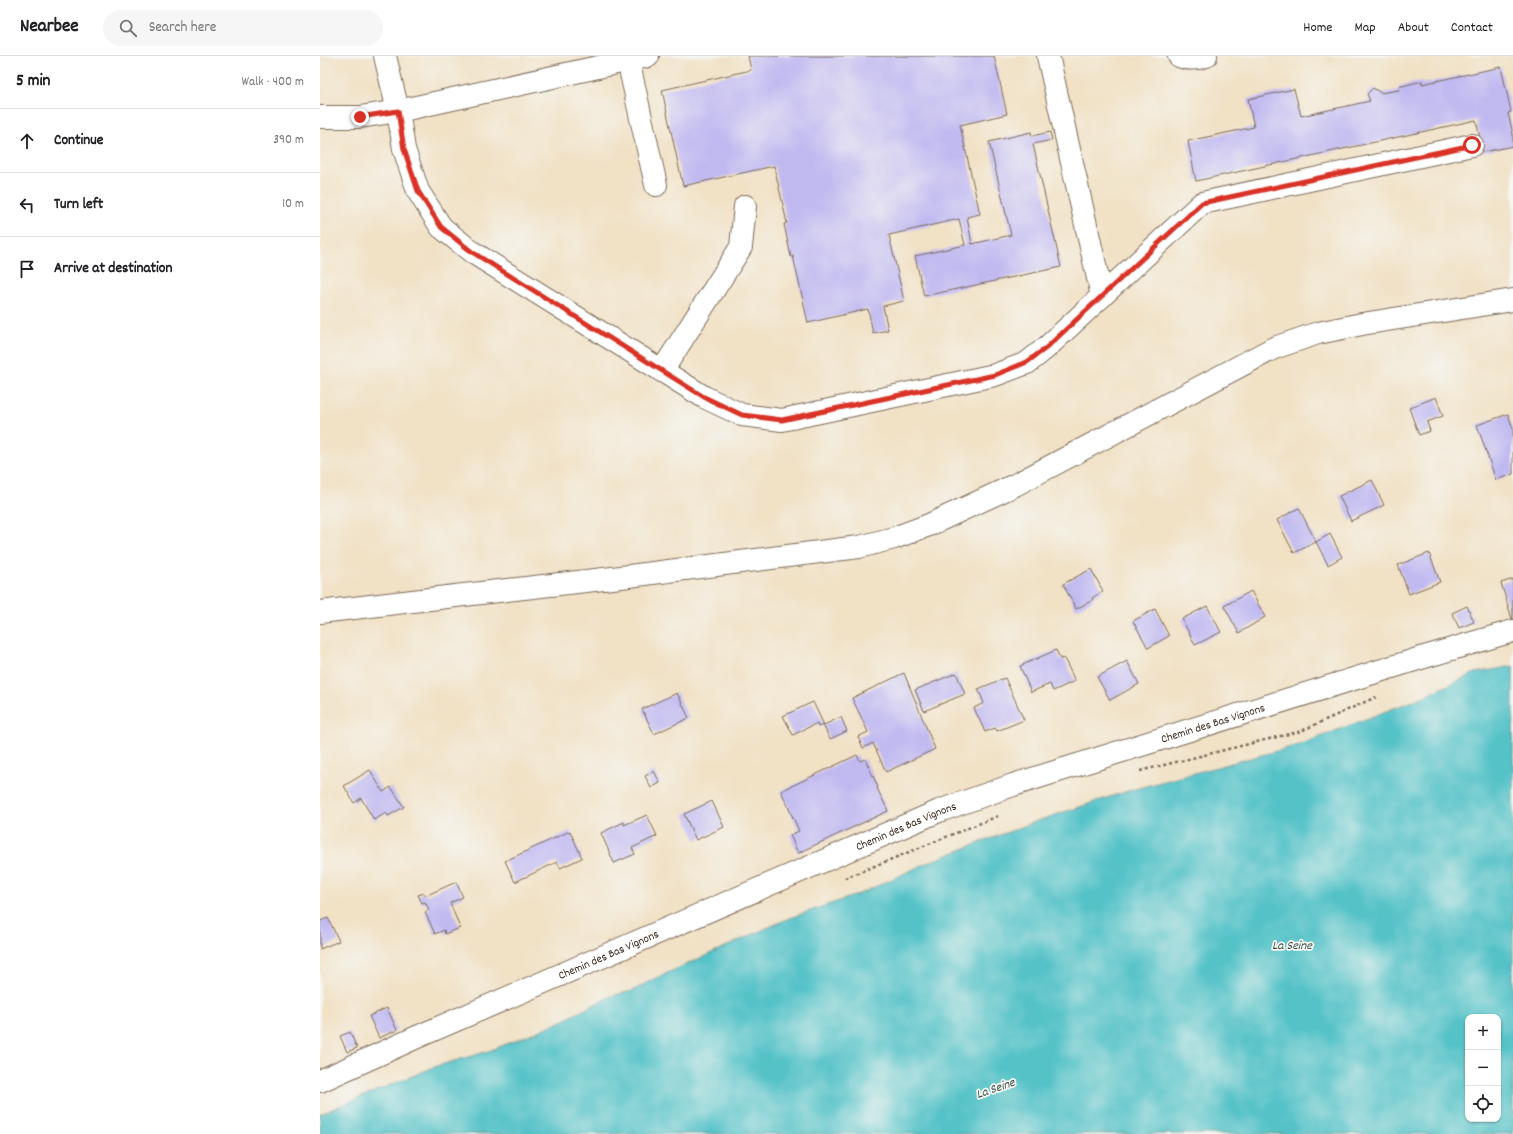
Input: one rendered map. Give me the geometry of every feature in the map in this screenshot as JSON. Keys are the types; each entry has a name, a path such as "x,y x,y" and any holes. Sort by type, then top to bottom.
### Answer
{"street":[{"path":"385,56 398,111 404,149 418,191 441,227 472,252 704,397 742,415 782,420 995,375 1027,362 1046,348 1202,203 1472,145"},
{"path":"1048,56 1102,296"},
{"path":"1178,56 1198,59 1206,56"},
{"path":"320,117 360,117 398,111 638,58 656,185"},
{"path":"662,370 741,248 745,206"},
{"path":"320,612 621,578 859,547 894,538 929,525 1015,485 1274,348 1318,333 1362,324 1513,300"},
{"name":"Chemin des Bas Vignons","path":"320,1081 424,1033 939,810 1414,660 1513,631"}],"path":[{"path":"1132,772 1301,731 1380,695"},
{"path":"839,880 1002,814"}],"water":[{"name":"La Seine","path":"1513,666 1513,1134 320,1134 320,1114 437,1066 489,1051 560,1022 611,996 632,991 654,979 787,919 862,893 929,862 1037,821 1131,790 1299,745 1420,698 1475,673"}],"building":[{"path":"748,56 994,56 1007,114 960,125 980,214 967,217 972,244 1011,235 989,142 1031,132 1032,136 1050,132 1052,140 1033,144 1061,267 924,296 915,256 965,245 959,219 889,235 904,301 883,306 888,330 873,333 868,309 808,323 793,256 791,257 784,224 787,223 774,166 683,186 662,90 751,70"},
{"path":"1501,67 1511,112 1508,113 1513,134 1513,146 1483,152 1476,120 1196,181 1188,141 1254,127 1248,99 1294,89 1301,116 1370,101 1367,94 1373,88 1381,93 1399,90 1398,87 1422,81 1422,84"},
{"path":"1436,397 1443,416 1427,422 1430,431 1419,435 1409,408"},
{"path":"1508,414 1513,429 1513,474 1496,480 1477,425"},
{"path":"1372,480 1384,505 1351,521 1339,496"},
{"path":"1299,508 1316,542 1294,553 1277,520"},
{"path":"1330,534 1342,557 1328,565 1316,542"},
{"path":"1429,553 1440,582 1409,594 1398,565"},
{"path":"1091,569 1103,591 1092,598 1093,600 1076,609 1063,584"},
{"path":"1513,579 1513,619 1512,619 1501,583"},
{"path":"1251,591 1265,617 1239,633 1224,606"},
{"path":"1207,606 1221,632 1195,645 1182,619"},
{"path":"1467,606 1474,622 1459,628 1452,613"},
{"path":"1155,609 1169,636 1148,648 1133,621"},
{"path":"1056,650 1060,659 1064,658 1075,681 1053,691 1050,684 1031,692 1020,666"},
{"path":"1127,661 1139,684 1110,700 1097,677"},
{"path":"904,673 935,749 886,772 873,743 863,748 858,737 868,732 852,698"},
{"path":"956,673 965,694 924,711 915,690"},
{"path":"1005,678 1024,720 997,731 995,728 985,732 974,708 984,703 978,689"},
{"path":"677,693 689,718 654,734 642,709"},
{"path":"813,702 824,725 841,717 847,731 830,739 823,725 818,727 817,723 793,735 783,716"},
{"path":"857,755 860,761 865,759 888,811 798,853 790,835 799,831 781,791"},
{"path":"370,770 383,792 391,787 404,807 388,816 386,813 374,820 361,798 354,803 344,786"},
{"path":"654,771 660,783 651,788 645,776"},
{"path":"712,801 724,827 696,840 684,814"},
{"path":"647,815 657,836 632,848 635,854 614,863 601,833 624,822 624,825"},
{"path":"570,831 582,858 560,868 557,862 515,882 505,861"},
{"path":"456,882 463,897 450,903 460,928 445,934 444,930 435,934 425,912 429,910 425,902 422,903 418,895 424,893 425,896"},
{"path":"328,918 339,941 320,949 320,921"},
{"path":"387,1008 397,1030 379,1038 369,1016"},
{"path":"350,1032 357,1048 347,1052 340,1036"}],"route":[{"path":"360,117 398,111 404,149 418,191 441,227 472,252 704,397 742,415 782,420 995,375 1027,362 1046,348 1202,203 1472,145"}]}
